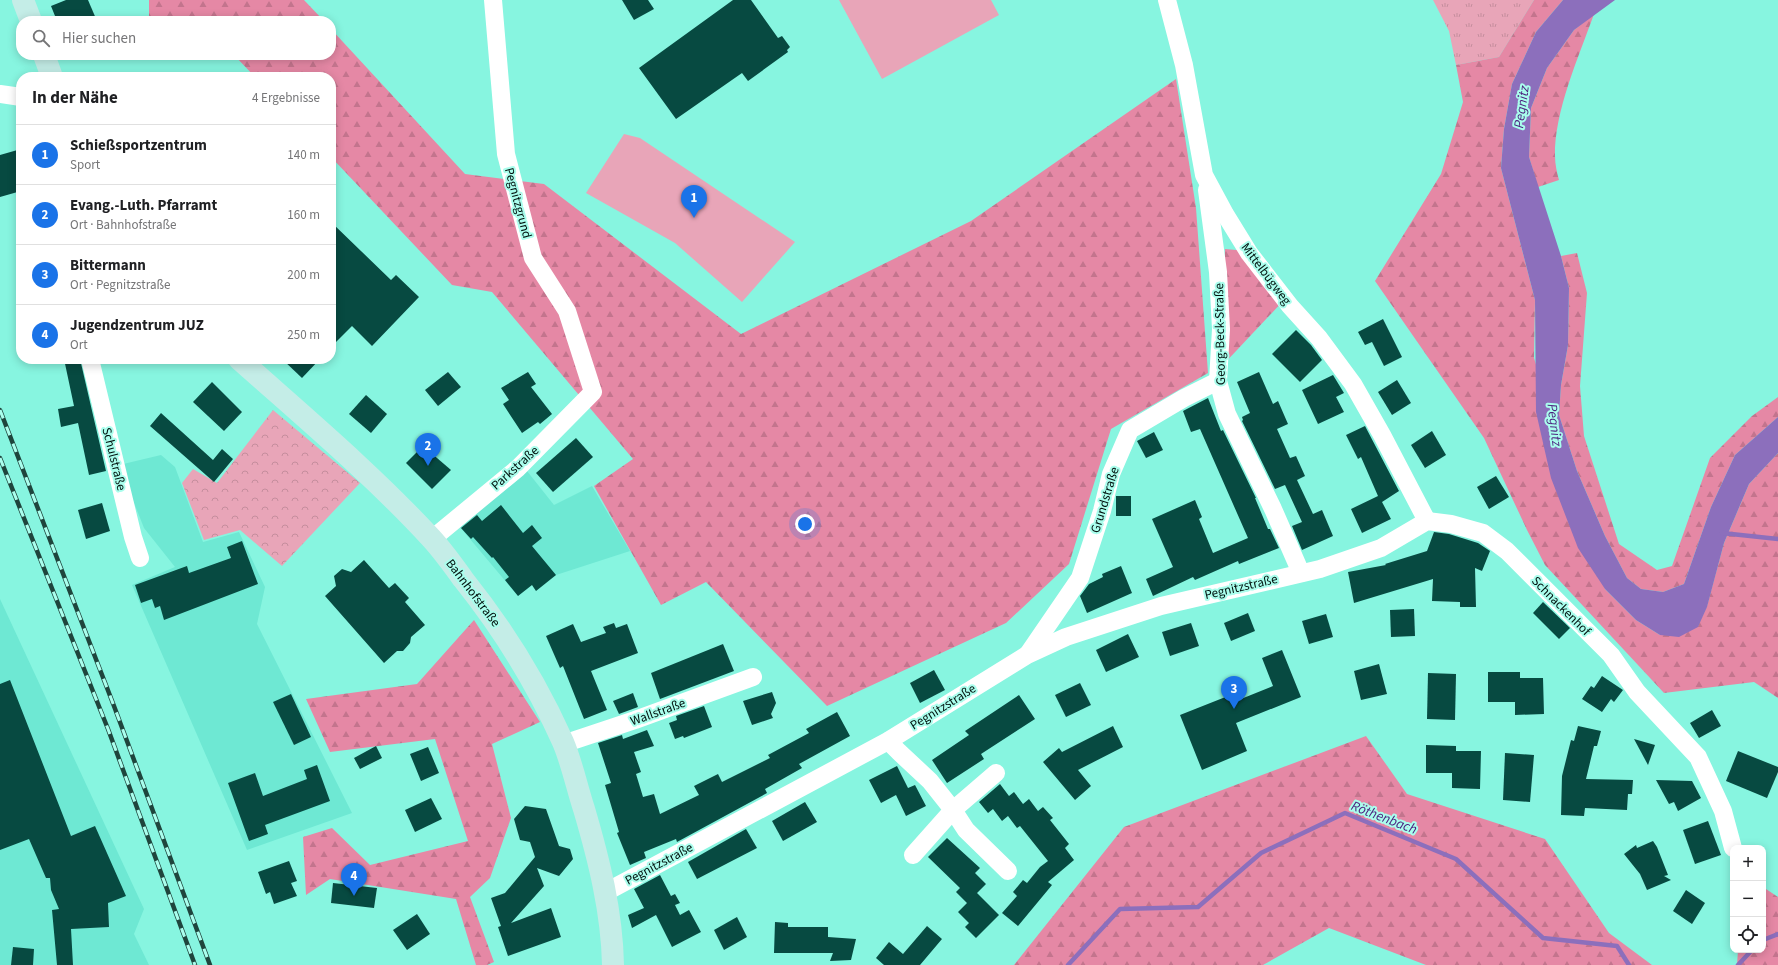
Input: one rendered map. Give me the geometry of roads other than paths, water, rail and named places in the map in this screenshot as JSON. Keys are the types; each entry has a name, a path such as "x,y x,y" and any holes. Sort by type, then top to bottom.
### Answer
{"main road":[{"path":"23,0 30,16"},
{"path":"46,60 50,72"},
{"name":"Bahnhofstraße","path":"245,364 369,476 432,539 483,604 510,643 538,693 563,744 587,821 606,892 612,927 614,965"}],"street":[{"name":"Pegnitzgrund","path":"493,0 506,154 510,171 533,258 567,311 593,392"},
{"name":"Mittelbügweg","path":"1168,0 1184,65 1204,175 1225,214 1249,253 1290,306 1319,338 1353,384 1382,435 1427,521"},
{"path":"0,94 16,96"},
{"name":"Georg-Beck-Straße","path":"1204,175 1218,272 1221,329 1218,381 1227,414 1273,509 1300,573"},
{"name":"Schulstraße","path":"91,364 133,537 140,558"},
{"name":"Grundstraße","path":"1027,655 1080,578 1102,510 1111,474 1130,430 1184,398 1218,381"},
{"name":"Parkstraße","path":"432,539 518,468 593,392"},
{"path":"1300,573 1320,569 1380,548 1427,521"},
{"name":"Schnackenhof","path":"1427,521 1451,524 1483,533 1507,551 1611,655 1637,692 1698,757 1723,811 1732,845"},
{"name":"Pegnitzstraße","path":"606,892 888,741 1027,655 1066,637 1161,606 1248,587 1300,573"},
{"name":"Wallstraße","path":"563,744 635,720 752,677"},
{"path":"888,741 930,781 953,810 966,830 1008,871"},
{"path":"913,855 953,810 996,773"}],"water":[{"name":"Pegnitz","path":"1563,0 1615,0 1574,30 1547,68 1531,108 1529,157 1561,256 1569,288 1568,345 1561,385 1559,415 1577,471 1605,536 1627,578 1641,589 1663,592 1684,584 1711,507 1735,455 1778,417 1778,453 1749,484 1724,543 1707,607 1698,627 1679,637 1660,635 1636,620 1605,589 1578,548 1551,478 1536,412 1535,300 1501,168 1504,129 1512,84 1536,32"}],"waterway":[{"name":"Röthenbach","path":"1722,533 1778,539"},
{"name":"Röthenbach","path":"1068,965 1120,909 1198,907 1261,853 1345,813 1456,859 1543,938 1617,946 1629,965"},
{"name":"Röthenbach","path":"1766,939 1778,934"},
{"name":"Röthenbach","path":"1738,965 1749,953"}],"railway":[{"path":"0,410 114,706 210,965"},
{"path":"0,458 108,729 195,965"}],"place":[{"name":"Schießsportzentrum","path":"694,218"},
{"name":"Evang.-Luth. Pfarramt","path":"428,466"},
{"name":"Bittermann","path":"1234,709"},
{"name":"Jugendzentrum JUZ","path":"354,896"}]}
